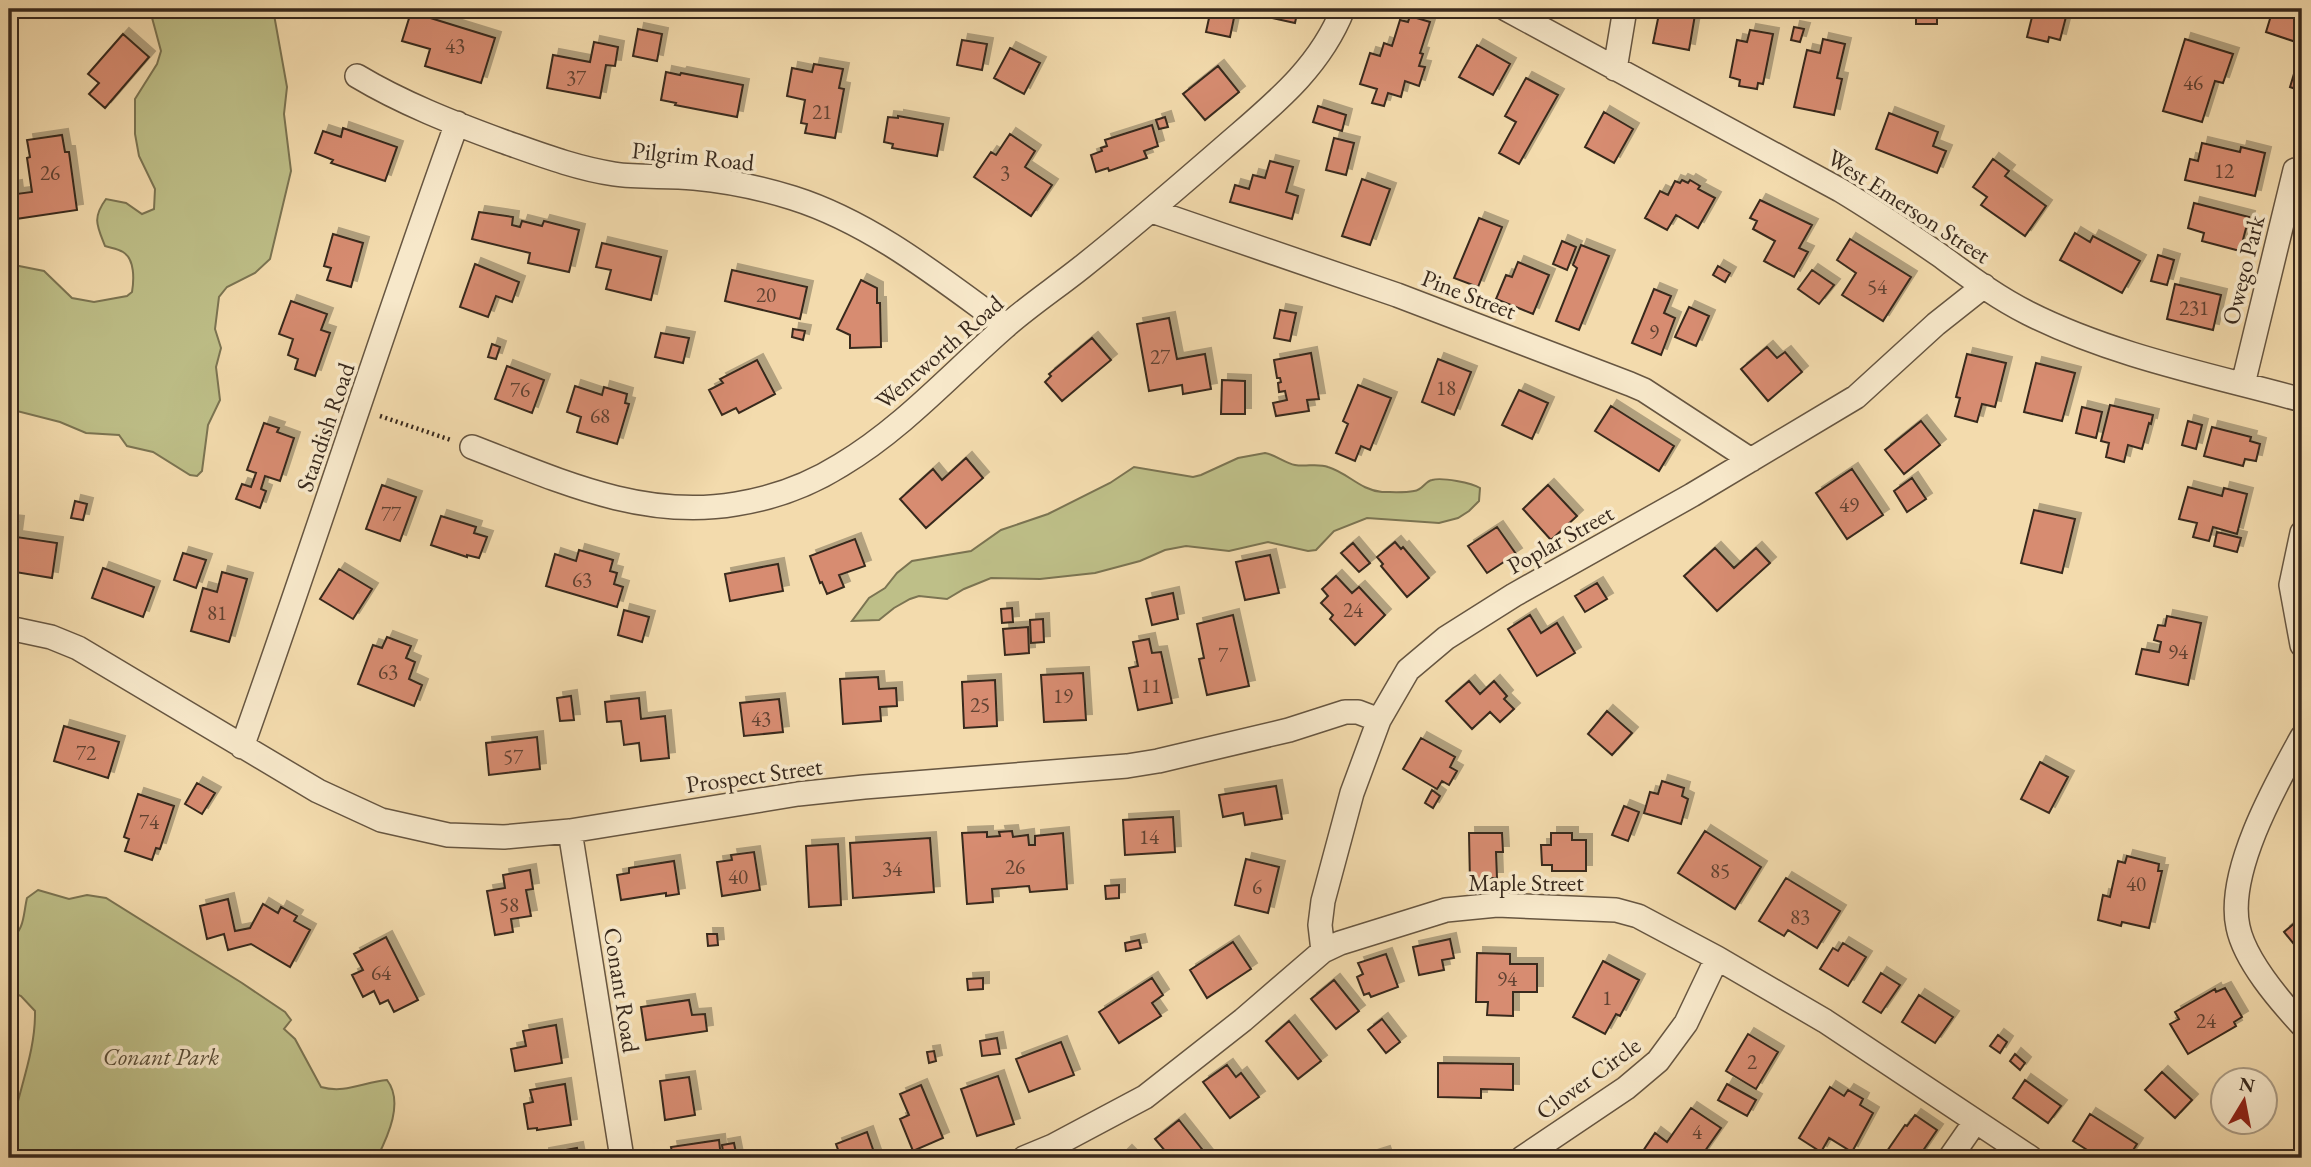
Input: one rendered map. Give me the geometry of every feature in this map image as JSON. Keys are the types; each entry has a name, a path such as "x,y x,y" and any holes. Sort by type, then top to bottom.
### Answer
{"street":[{"name":"Wentworth Road","path":"472,447 626,502 687,508 723,506 754,501 808,483 864,450 933,393 1006,326 1152,211 1293,87 1321,52 1343,9"},
{"name":"West Emerson Street","path":"1506,9 1860,202 2026,312 2066,330 2141,356 2302,400"},
{"path":"1615,69 1625,9"},
{"name":"Pilgrim Road","path":"357,76 400,99 457,123 590,170 624,176 714,180 796,199 842,219 907,255 1006,326"},
{"name":"Standish Road","path":"242,747 359,409 411,249 457,123"},
{"name":"Owego Park","path":"2243,384 2295,170"},
{"name":"Pine Street","path":"1152,211 1397,295 1630,384 1644,390 1751,460"},
{"name":"Poplar Street","path":"1323,951 1321,913 1330,867 1362,761 1379,720 1408,670 1446,638 1514,594 1692,495 1863,392 1936,324 1984,286"},
{"path":"2302,533 2291,585 2302,645"},
{"name":"Prospect Street","path":"9,628 51,636 78,648 318,791 365,814 425,831 476,837 570,831 838,790 1137,765 1289,730 1345,712 1358,712 1379,720"},
{"path":"2302,737 2274,786 2254,833 2243,867 2236,916 2240,935 2256,968 2302,1025"},
{"name":"Conant Road","path":"570,831 622,1158"},
{"name":"Maple Street","path":"1024,1158 1053,1146 1145,1097 1243,1020 1323,951 1340,943 1453,908 1528,905 1627,911 1717,958 1825,1021 2031,1158"},
{"name":"Clover Circle","path":"1522,1158 1626,1088 1658,1061 1686,1023 1717,958"},
{"path":"1950,1158 1975,1122"}],"path":[{"path":"359,409 472,447"}],"green space":[{"path":"147,9 273,9 287,87 284,114 291,171 270,259 255,273 227,287 219,297 215,329 221,348 216,367 220,400 208,425 202,471 197,476 190,475 153,452 127,446 119,435 86,433 60,422 9,409 9,264 44,271 72,298 94,302 127,296 132,292 130,260 123,252 105,246 97,217 106,199 126,203 142,214 154,209 155,189 139,156 135,134 135,99 157,64 161,51 151,14"},
{"path":"1265,453 1295,465 1328,467 1374,491 1414,491 1437,479 1464,482 1480,488 1479,501 1458,518 1439,523 1367,518 1334,531 1316,550 1308,551 1268,542 1229,551 1186,546 1165,550 1140,561 1095,573 1040,579 991,578 947,599 919,596 894,608 879,620 852,621 869,598 885,588 897,573 912,561 971,551 1001,530 1048,514 1110,483 1134,467 1193,477 1238,458"},
{"name":"Conant Park","path":"38,890 69,899 87,895 106,898 285,1012 291,1020 284,1029 295,1039 321,1087 338,1089 387,1080 392,1089 394,1109 377,1158 9,1158 13,1121 31,1048 35,1011 21,996 9,991 9,941 21,927 27,898"}],"building":[{"path":"1211,9 1235,13 1230,37 1206,32"},
{"path":"1259,9 1298,9 1295,23 1258,15"},
{"path":"1660,9 1696,9 1689,50 1653,43"},
{"path":"2034,9 2068,9 2060,40 2049,37 2048,42 2027,37"},
{"path":"2273,9 2302,9 2302,44 2266,32"},
{"path":"411,12 495,38 481,83 425,66 430,49 402,41"},
{"path":"1916,13 1937,13 1937,24 1916,24"},
{"path":"1410,16 1430,22 1420,53 1423,54 1419,66 1425,67 1419,86 1405,81 1401,97 1388,93 1384,106 1372,103 1377,89 1360,84 1370,53 1380,56 1384,43 1392,46 1400,20 1408,22"},
{"path":"1794,27 1804,29 1800,42 1791,40"},
{"path":"638,29 662,34 657,61 633,56"},
{"path":"1750,30 1773,34 1763,84 1758,83 1757,89 1739,86 1740,80 1730,77 1737,40 1747,42"},
{"path":"123,34 149,57 105,108 89,94 99,83 88,74"},
{"path":"1823,39 1845,44 1837,78 1842,79 1834,115 1794,107 1807,50 1820,53"},
{"path":"2185,39 2233,54 2223,83 2215,81 2202,122 2163,111"},
{"path":"962,40 987,44 982,70 957,65"},
{"path":"594,42 618,47 615,66 606,65 600,98 547,88 553,55 590,62"},
{"path":"1477,45 1510,64 1493,95 1459,77"},
{"path":"1010,48 1040,63 1024,94 994,78"},
{"path":"2300,54 2302,55 2302,91 2290,87"},
{"path":"814,64 843,69 839,88 844,89 835,138 805,133 807,124 801,123 805,100 787,96 792,68 812,72"},
{"path":"1218,66 1239,92 1205,120 1183,94"},
{"path":"666,72 743,85 737,117 661,100"},
{"path":"1526,78 1558,95 1519,164 1499,153 1516,122 1505,116"},
{"path":"1318,106 1346,115 1342,131 1313,122"},
{"path":"1604,112 1633,129 1614,163 1585,147"},
{"path":"1889,113 1938,132 1933,146 1946,151 1937,173 1876,149"},
{"path":"898,116 943,124 937,156 892,148 893,144 884,142 888,117"},
{"path":"1165,117 1168,127 1159,129 1156,120"},
{"path":"1152,125 1158,146 1144,151 1147,158 1109,171 1108,168 1096,172 1091,155 1107,146 1105,140"},
{"path":"343,128 397,147 385,181 331,163 333,160 315,153 323,131 341,137"},
{"path":"1010,134 1035,151 1025,167 1052,185 1031,216 974,177 991,152 996,155"},
{"path":"62,135 65,152 69,152 77,210 9,220 9,187 16,186 17,194 32,192 27,140"},
{"path":"1334,138 1354,143 1346,175 1326,170"},
{"path":"2202,143 2240,152 2241,147 2265,153 2255,196 2185,180 2190,159 2198,161"},
{"path":"1993,159 2009,171 2005,176 2046,206 2025,236 1981,205 1987,197 1973,187"},
{"path":"1270,161 1293,167 1286,192 1298,196 1292,219 1230,202 1235,185 1249,189 1253,175 1265,178"},
{"path":"1362,179 1390,189 1370,245 1342,236"},
{"path":"1682,180 1688,183 1690,180 1700,186 1698,189 1715,198 1698,228 1676,215 1667,230 1645,218 1660,191 1668,195 1675,181 1680,183"},
{"path":"1760,200 1812,225 1799,248 1808,252 1794,277 1764,261 1775,241 1753,229 1757,221 1750,218"},
{"path":"2194,203 2249,217 2240,251 2202,241 2204,233 2188,228"},
{"path":"479,212 513,217 512,225 520,227 522,221 542,226 544,221 579,230 569,272 528,263 530,253 472,239"},
{"path":"1479,218 1502,227 1478,287 1454,278"},
{"path":"2075,233 2090,242 2093,236 2140,261 2122,293 2060,260"},
{"path":"333,234 363,243 351,287 327,280 331,268 324,266"},
{"path":"1850,239 1911,277 1883,321 1842,295 1856,273 1837,260"},
{"path":"1562,241 1576,247 1567,270 1553,264"},
{"path":"602,243 661,257 651,300 606,289 611,270 596,267"},
{"path":"1581,245 1609,256 1579,330 1556,321 1577,268 1573,265"},
{"path":"2158,255 2174,260 2167,285 2151,281"},
{"path":"1518,262 1549,275 1533,314 1496,299 1506,275 1512,277"},
{"path":"475,264 519,282 512,302 496,296 488,317 460,307"},
{"path":"1718,266 1730,273 1725,282 1713,275"},
{"path":"732,270 807,287 800,319 725,301"},
{"path":"1812,270 1834,285 1819,304 1798,289"},
{"path":"861,280 877,288 881,347 850,348 850,335 837,329"},
{"path":"2175,284 2221,295 2213,330 2167,319"},
{"path":"1654,289 1671,296 1664,313 1675,318 1661,355 1632,343"},
{"path":"291,301 327,314 321,330 330,333 315,376 295,369 298,359 288,355 293,339 279,334"},
{"path":"1689,307 1709,316 1696,346 1675,337"},
{"path":"1280,310 1296,313 1290,341 1274,338"},
{"path":"1169,318 1177,359 1205,354 1211,389 1183,394 1182,385 1149,391 1137,324"},
{"path":"793,329 805,331 803,340 792,337"},
{"path":"661,333 689,338 683,363 655,357"},
{"path":"1092,338 1111,360 1062,401 1045,382 1051,376 1049,374"},
{"path":"492,344 500,347 496,359 488,357"},
{"path":"1767,347 1777,358 1785,352 1802,372 1768,401 1741,369"},
{"path":"1311,353 1319,399 1307,400 1309,411 1276,416 1273,403 1287,400 1285,391 1279,392 1278,383 1281,382 1280,378 1277,378 1274,360"},
{"path":"1967,354 2006,363 1995,407 1982,404 1977,422 1955,416 1960,398 1956,397"},
{"path":"1438,359 1471,372 1454,415 1422,402"},
{"path":"757,360 775,394 739,413 736,408 722,415 709,390 723,383 720,379"},
{"path":"2036,363 2075,373 2062,421 2024,412"},
{"path":"507,366 544,380 532,413 495,399"},
{"path":"1222,380 1245,381 1245,414 1221,414"},
{"path":"1358,385 1391,398 1370,450 1361,446 1355,461 1336,453 1348,424 1343,421"},
{"path":"575,386 602,395 604,387 627,394 625,403 629,404 617,444 577,432 581,417 567,412"},
{"path":"1519,390 1548,403 1532,439 1502,425"},
{"path":"2110,405 2153,415 2142,449 2128,445 2124,462 2106,457 2109,443 2101,441"},
{"path":"1611,406 1674,446 1659,471 1595,431"},
{"path":"2082,407 2102,412 2096,438 2076,433"},
{"path":"1921,421 1940,445 1904,474 1885,450"},
{"path":"2188,421 2202,425 2196,449 2182,445"},
{"path":"264,423 279,428 277,432 294,438 280,481 265,476 261,489 266,491 260,508 236,499 242,484 251,487 256,473 247,470"},
{"path":"2212,427 2251,437 2250,441 2260,444 2256,461 2245,459 2243,466 2204,456"},
{"path":"966,458 983,478 926,528 900,499 933,469 942,480"},
{"path":"1852,469 1883,515 1847,539 1816,493"},
{"path":"1912,478 1926,499 1907,512 1894,491"},
{"path":"382,485 416,497 400,541 366,529"},
{"path":"1548,485 1577,516 1551,540 1523,509"},
{"path":"2188,487 2222,496 2224,488 2247,494 2237,534 2213,527 2209,541 2193,537 2197,523 2179,519"},
{"path":"75,501 87,504 83,520 71,518"},
{"path":"2034,510 2075,519 2062,573 2021,563"},
{"path":"441,516 476,527 474,533 487,537 479,558 467,557 431,545"},
{"path":"9,521 18,522 16,537 57,543 52,578 9,571"},
{"path":"1497,527 1516,554 1487,573 1468,546"},
{"path":"2217,532 2241,538 2237,552 2214,546"},
{"path":"855,539 865,566 839,575 844,587 827,594 810,556"},
{"path":"1395,542 1401,549 1403,547 1429,578 1407,597 1381,566 1383,564 1377,557"},
{"path":"1353,543 1370,563 1359,572 1341,553"},
{"path":"1715,548 1734,568 1756,548 1770,563 1717,611 1684,576"},
{"path":"579,550 613,560 610,571 617,573 614,584 623,587 617,607 546,586 555,554 576,561"},
{"path":"183,553 206,560 196,588 174,580"},
{"path":"1270,555 1279,593 1245,600 1236,562"},
{"path":"778,564 783,591 730,601 725,574"},
{"path":"103,568 154,587 143,617 92,598"},
{"path":"339,569 372,589 353,619 320,599"},
{"path":"222,572 247,579 229,642 191,631 203,588 217,592"},
{"path":"1336,576 1352,593 1359,587 1385,615 1355,645 1330,619 1333,615 1321,603 1328,596 1322,589"},
{"path":"1597,583 1607,599 1585,612 1575,596"},
{"path":"1173,593 1178,619 1152,625 1146,599"},
{"path":"1012,608 1013,622 1002,623 1001,609"},
{"path":"624,610 649,617 642,642 618,635"},
{"path":"1233,615 1249,686 1207,695 1199,659 1204,658 1197,624"},
{"path":"1530,615 1541,633 1557,623 1575,653 1537,676 1508,629"},
{"path":"2167,616 2201,623 2188,685 2136,674 2142,649 2159,652 2161,642 2154,640 2158,625 2165,626"},
{"path":"1043,619 1044,642 1031,643 1030,620"},
{"path":"1028,627 1029,653 1005,655 1003,629"},
{"path":"387,637 411,646 406,658 415,662 409,679 422,685 414,706 358,684 373,645 382,648"},
{"path":"1149,639 1152,653 1161,652 1172,703 1138,710 1129,668 1138,666 1133,642"},
{"path":"1083,673 1086,720 1044,722 1041,675"},
{"path":"878,677 879,689 896,688 897,706 880,707 881,721 843,724 840,679"},
{"path":"995,680 997,726 964,728 962,682"},
{"path":"1469,681 1480,694 1494,681 1507,696 1504,699 1514,709 1500,722 1490,712 1472,729 1446,701"},
{"path":"571,696 574,720 560,721 557,698"},
{"path":"639,698 641,719 665,716 669,758 641,761 639,743 624,745 621,721 607,722 605,702"},
{"path":"779,699 783,732 744,736 740,703"},
{"path":"1607,711 1632,733 1612,755 1588,734"},
{"path":"64,726 119,742 108,778 54,761"},
{"path":"537,737 540,769 489,775 486,743"},
{"path":"1421,738 1455,757 1450,767 1457,771 1449,785 1442,781 1437,789 1403,769"},
{"path":"2040,762 2068,777 2049,813 2021,799"},
{"path":"1662,781 1684,788 1682,796 1688,799 1681,824 1644,813 1650,792 1658,794"},
{"path":"197,783 215,793 202,814 185,804"},
{"path":"1276,786 1282,819 1245,825 1243,813 1223,817 1219,795"},
{"path":"1432,790 1440,796 1433,808 1425,803"},
{"path":"138,794 174,806 160,849 156,848 152,860 125,851 129,839 124,837"},
{"path":"1624,806 1639,812 1628,841 1612,835"},
{"path":"1173,817 1175,852 1125,855 1123,820"},
{"path":"1012,831 1013,837 1028,835 1029,845 1035,845 1035,836 1063,833 1067,889 1030,892 1029,886 992,889 993,902 967,904 962,833 987,832 987,837"},
{"path":"1705,831 1761,867 1735,909 1678,873"},
{"path":"1469,833 1502,833 1503,852 1496,852 1497,878 1470,882"},
{"path":"1551,833 1572,833 1572,840 1586,840 1586,871 1552,871 1552,865 1542,865 1541,845 1551,845"},
{"path":"930,838 934,892 853,898 850,843"},
{"path":"838,844 841,905 809,907 806,846"},
{"path":"754,852 760,890 722,896 717,862 732,860 731,855"},
{"path":"2127,856 2159,864 2158,871 2162,871 2149,928 2122,922 2121,926 2098,920 2103,895 2110,897 2118,861 2125,863"},
{"path":"1246,859 1279,867 1268,913 1235,905"},
{"path":"674,861 679,894 666,896 666,893 621,900 617,875 629,873 629,868"},
{"path":"530,870 533,889 526,890 531,916 511,919 513,932 495,935 487,891 505,888 503,875"},
{"path":"1786,878 1840,911 1817,948 1788,930 1784,936 1759,921"},
{"path":"1119,885 1119,898 1106,899 1105,886"},
{"path":"228,899 235,931 250,928 263,904 278,913 281,907 297,916 294,921 310,930 290,967 251,944 228,950 224,934 207,939 200,906"},
{"path":"2302,917 2302,954 2284,932"},
{"path":"707,934 717,934 718,945 708,946"},
{"path":"386,937 418,1000 394,1012 388,1000 380,1004 374,991 363,997 352,975 363,970 354,954"},
{"path":"1450,939 1454,958 1442,960 1444,970 1419,975 1413,947"},
{"path":"1139,940 1141,948 1126,951 1125,943"},
{"path":"1233,942 1251,969 1207,998 1190,970"},
{"path":"1843,943 1866,957 1848,986 1820,969 1833,948 1838,951"},
{"path":"1477,953 1510,954 1510,964 1537,964 1537,992 1513,992 1513,1016 1487,1015 1488,1002 1476,1002"},
{"path":"1386,954 1398,987 1371,997 1369,993 1364,995 1357,977 1363,974 1358,963"},
{"path":"1603,961 1639,980 1620,1016 1616,1014 1605,1034 1573,1017"},
{"path":"1881,973 1900,985 1881,1013 1863,1002"},
{"path":"983,978 983,989 968,990 967,979"},
{"path":"1152,978 1163,995 1152,1003 1161,1016 1119,1043 1099,1012"},
{"path":"1334,980 1359,1011 1336,1029 1311,999"},
{"path":"2225,988 2242,1017 2234,1022 2236,1026 2188,1054 2170,1024 2179,1019 2175,1012 2215,989 2216,992"},
{"path":"1919,995 1953,1017 1935,1043 1902,1022"},
{"path":"689,1000 692,1015 705,1014 707,1031 646,1040 641,1007"},
{"path":"1382,1019 1400,1042 1386,1053 1368,1030"},
{"path":"1289,1021 1321,1061 1298,1079 1266,1041"},
{"path":"556,1025 562,1063 515,1071 511,1049 526,1046 523,1031"},
{"path":"1748,1034 1778,1052 1756,1089 1726,1071"},
{"path":"1998,1035 2007,1042 2000,1053 1990,1046"},
{"path":"997,1038 1000,1054 982,1056 980,1041"},
{"path":"1061,1042 1074,1075 1029,1092 1016,1059"},
{"path":"934,1051 936,1061 929,1063 927,1052"},
{"path":"2015,1054 2025,1063 2020,1070 2010,1061"},
{"path":"1438,1063 1513,1064 1513,1090 1481,1089 1481,1098 1438,1097"},
{"path":"1227,1065 1236,1077 1241,1073 1259,1097 1230,1118 1203,1082"},
{"path":"2162,1072 2192,1100 2175,1118 2145,1090"},
{"path":"998,1076 1014,1124 977,1136 961,1089"},
{"path":"689,1077 695,1115 665,1120 660,1081"},
{"path":"2025,1080 2061,1106 2048,1123 2013,1098"},
{"path":"565,1084 571,1125 528,1129 524,1104 533,1102 530,1090"},
{"path":"1727,1084 1756,1100 1747,1116 1718,1100"},
{"path":"921,1085 943,1138 913,1151 900,1119 909,1115 900,1094"},
{"path":"1830,1087 1844,1096 1848,1090 1863,1099 1860,1105 1873,1113 1852,1152 1829,1138 1821,1152 1799,1138"},
{"path":"1691,1108 1721,1128 1700,1158 1654,1158 1643,1151 1655,1133 1667,1142"},
{"path":"2090,1114 2137,1144 2128,1158 2100,1158 2073,1141"},
{"path":"1915,1115 1937,1130 1918,1158 1891,1158 1885,1154"},
{"path":"1179,1120 1209,1158 1171,1158 1155,1139"},
{"path":"867,1132 876,1158 841,1158 836,1144"},
{"path":"719,1140 721,1158 673,1158 671,1147"},
{"path":"734,1143 737,1158 724,1158 722,1145"},
{"path":"577,1148 579,1158 543,1158 543,1154"},
{"path":"1126,1151 1133,1158 1119,1158"},
{"path":"1384,1152 1386,1158 1365,1158"}]}
